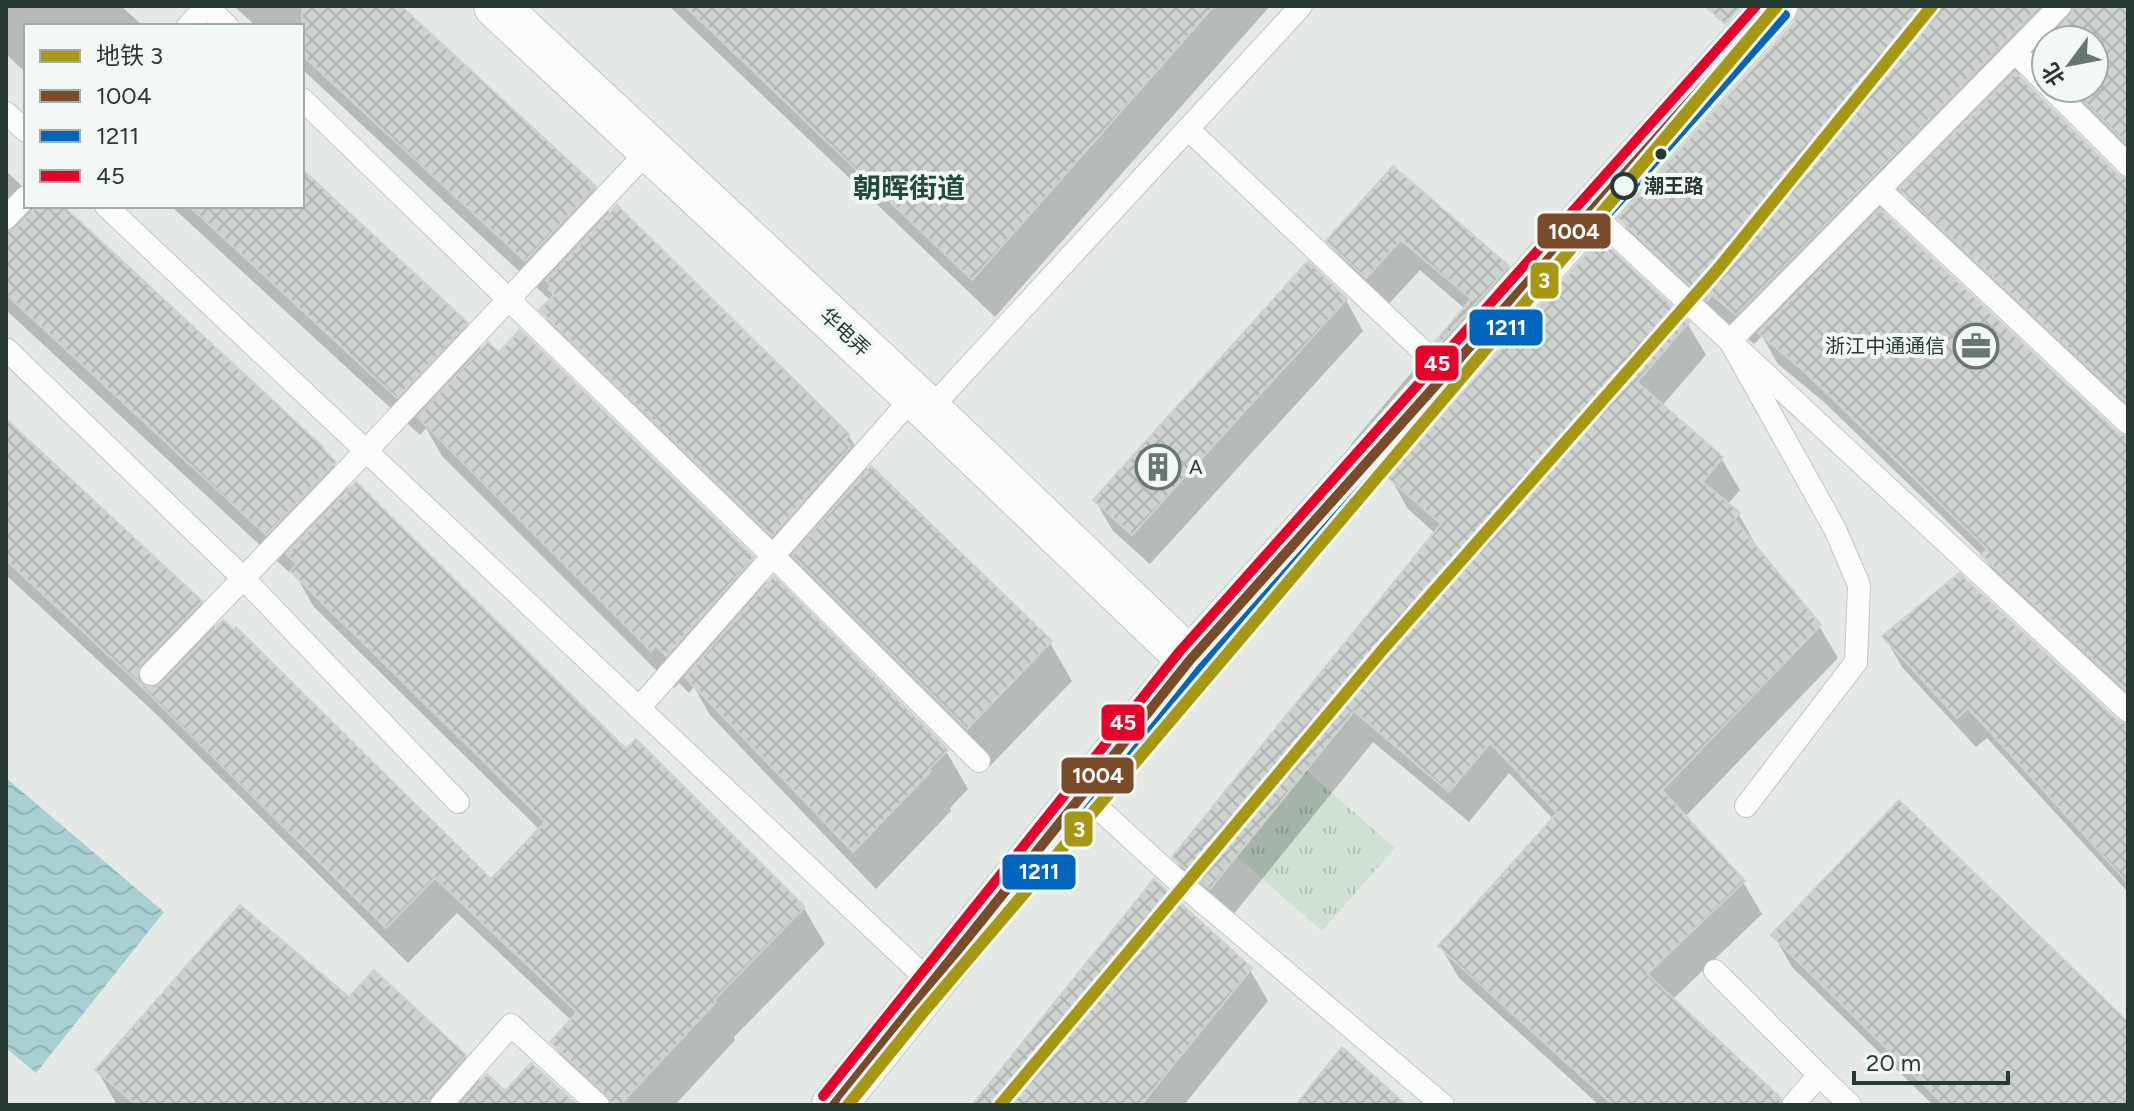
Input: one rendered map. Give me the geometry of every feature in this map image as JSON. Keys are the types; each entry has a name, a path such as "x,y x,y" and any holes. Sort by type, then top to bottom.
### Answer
{"street":[{"name":"华电弄","path":"496,6 921,403 1190,660"},
{"path":"834,1105 1190,660 1775,6"}],"lane":[{"path":"190,24 206,6 225,24"},
{"path":"639,708 773,556 1188,129 1301,6"},
{"path":"1730,341 2060,6"},
{"path":"2015,52 2030,67"},
{"path":"304,101 773,556 979,761"},
{"path":"2067,104 2128,165"},
{"path":"6,113 24,129"},
{"path":"1188,129 1446,373"},
{"path":"151,674 650,149"},
{"path":"1880,190 2128,423"},
{"path":"6,218 24,199"},
{"path":"108,208 931,983"},
{"path":"1591,212 2128,711"},
{"path":"1730,341 1835,529 1859,585 1856,662 1746,806"},
{"path":"6,349 243,578 458,802"},
{"path":"1083,794 1171,875 1443,1105"},
{"path":"1715,971 1850,1105"},
{"path":"441,1105 511,1025 598,1105"},
{"path":"1793,1105 1819,1075"}],"green space":[{"path":"1282,749 1395,848 1322,931 1209,832"}],"water":[{"path":"6,778 164,912 36,1073 6,1048"}],"building":[{"path":"302,6 401,6 596,186 525,261 304,57"},
{"path":"685,6 1214,6 972,280"},
{"path":"1705,6 1741,6 1725,24"},
{"path":"1799,6 2040,6 1736,315 1712,295 1707,301 1618,218 1794,23"},
{"path":"2074,6 2128,6 2128,145 2087,104 2110,104 2110,24 2062,24"},
{"path":"2015,72 2030,87 2030,104 2047,104 2118,175 2128,179 2128,404 1899,189"},
{"path":"1393,166 1509,266 1438,346 1434,343 1471,299 1401,240 1366,278 1326,241"},
{"path":"304,171 468,323 397,398 191,208 304,208"},
{"path":"617,205 850,435 845,440 851,446 772,536 539,310 554,295 548,289 551,285 546,280"},
{"path":"35,208 65,208 336,462 266,535 6,294 6,232 16,228"},
{"path":"1880,209 2118,433 2128,437 2128,692 1981,555 1987,549 1805,372 1758,333"},
{"path":"1600,239 1689,322 1637,382 1723,457 1703,482 1740,513 1734,519 1821,625 1662,790 1745,881 1647,974 1781,1098 1779,1105 1613,1105 1438,946 1557,813 1490,743 1449,792 1354,711 1210,889 1172,857 1441,524 1387,477"},
{"path":"1308,261 1347,299 1132,535 1093,500"},
{"path":"520,330 754,557 666,656 656,646 651,651 417,417 488,342 499,352"},
{"path":"6,419 202,601 141,664 137,677 142,685 154,688 161,684 223,620 234,630 236,627 491,879 545,822 290,571 297,564 286,554 356,482 626,749 636,739 805,907 714,1000 716,1002 620,1105 612,1105 607,1095 550,1042 577,1012 435,878 386,928 132,677 6,560"},
{"path":"871,466 1052,641 967,729 792,555"},
{"path":"1959,573 2118,721 2128,725 2128,883 1968,708 1957,718 1882,636"},
{"path":"774,576 948,750 853,852 685,677"},
{"path":"1899,800 2128,1022 2128,1105 1944,1105 1771,935"},
{"path":"1154,879 1252,968 1141,1105 972,1105"},
{"path":"240,905 349,997 374,970 466,1055 430,1096 427,1105 136,1105 95,1070"},
{"path":"1342,1047 1406,1105 1296,1105"},
{"path":"531,1063 577,1105 460,1105 487,1074 505,1091"}],"metro line":[{"name":"3","path":"848,1105 920,1016 1777,6"},
{"name":"3","path":"1000,1105 1384,648 1718,269 1932,6"}],"transit line":[{"name":"45","path":"823,1096 1180,651 1756,6"},
{"name":"1004","path":"834,1105 1190,660 1775,6"},
{"name":"1211","path":"852,1105 1201,669 1785,15"}],"place":[{"name":"潮王路","path":"1624,186"},
{"name":"浙江中通通信","path":"1976,346"},
{"name":"A","path":"1158,467"}],"district":[{"name":"朝晖街道","path":"909,188"}]}
